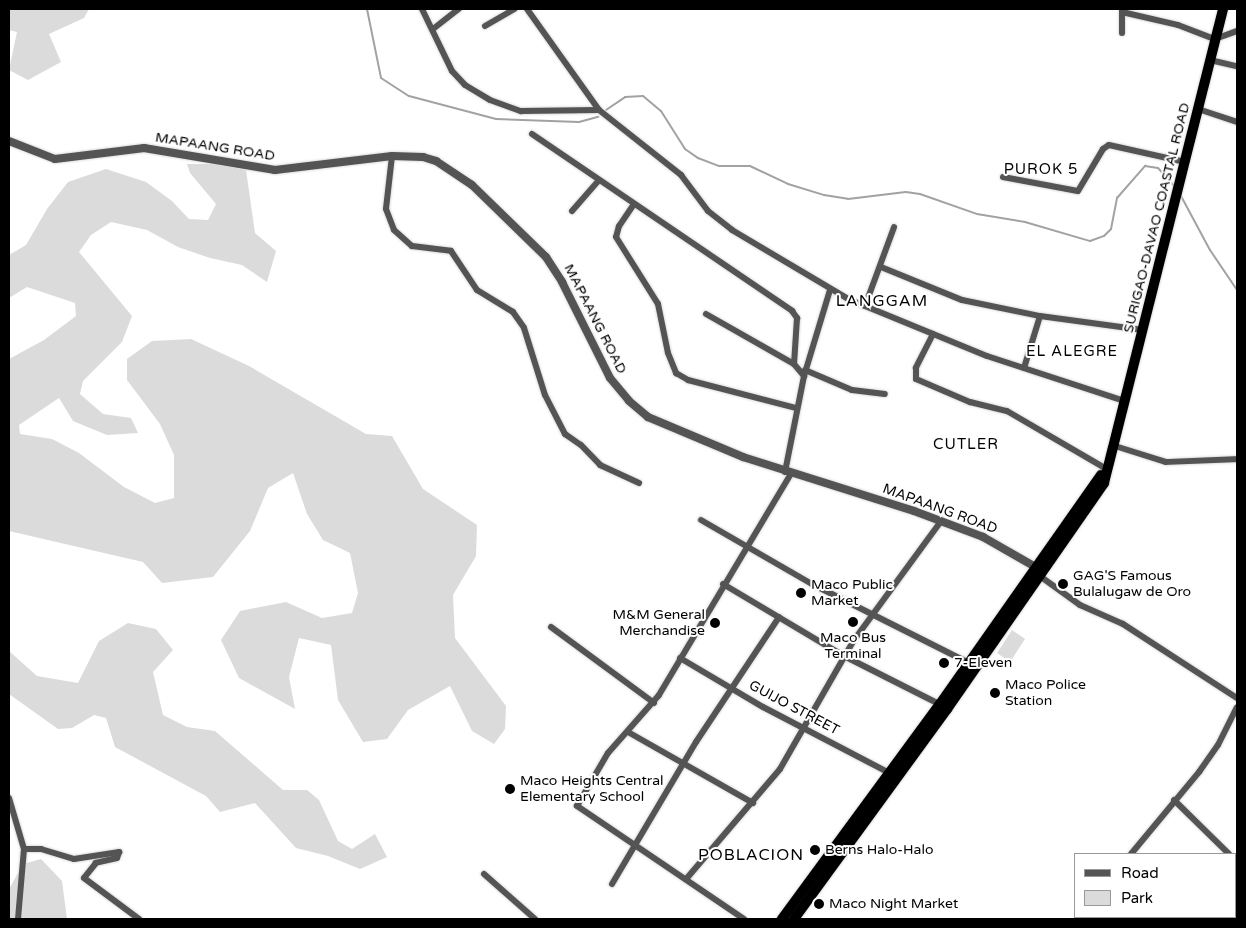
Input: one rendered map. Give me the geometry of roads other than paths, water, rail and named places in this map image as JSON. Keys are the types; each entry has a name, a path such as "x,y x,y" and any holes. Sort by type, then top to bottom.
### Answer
{"highway":[{"name":"SURIGAO-DAVAO COASTAL ROAD","path":"782,919 894,775 1039,572 1099,493 1114,446 1223,9"},
{"name":"SURIGAO-DAVAO COASTAL ROAD","path":"794,919 894,775"}],"street":[{"path":"422,9 446,61 458,79 502,107 536,112 599,110"},
{"path":"432,29 459,9"},
{"path":"485,26 514,9"},
{"path":"527,9 599,110 682,175 722,223 830,290 865,306 1024,368 1125,401"},
{"path":"1122,33 1122,10 1178,25 1215,39 1237,31"},
{"path":"1210,60 1237,66"},
{"path":"1198,109 1237,122"},
{"path":"532,134 792,311 797,318 794,364"},
{"name":"MAPAANG ROAD","path":"9,141 54,159 144,148 275,170 392,156 423,157 448,167 486,198 539,249 559,276 610,378 640,411 696,439 788,473 941,520 999,544 1039,572"},
{"path":"1004,177 1078,191 1103,149 1109,145 1185,162"},
{"path":"392,156 392,174 386,209 394,230 412,246 451,251 477,290 513,312 524,328 544,395 565,434 582,445 600,465 640,483"},
{"path":"572,211 599,180"},
{"path":"634,204 619,226 616,237 658,304 668,352 676,373 688,380 796,408"},
{"path":"865,306 882,267 894,227"},
{"path":"882,267 962,300 1040,316 1143,330"},
{"path":"744,919 638,844 577,806 603,760 654,703 788,473 796,408 804,373 830,290"},
{"path":"706,314 794,364 804,373 852,390 885,394"},
{"path":"1024,368 1040,316"},
{"path":"933,334 916,368 916,379 970,402 1007,411 1107,465"},
{"path":"1114,446 1166,462 1237,459"},
{"path":"701,520 747,544 795,575 870,615 973,665"},
{"path":"688,878 753,803 787,759 844,656 870,615 941,520"},
{"path":"1039,572 1080,604 1123,624 1237,698"},
{"path":"723,584 844,656 944,707"},
{"path":"612,884 638,844 683,764 779,617"},
{"path":"551,627 654,703"},
{"name":"GUIJO STREET","path":"680,658 733,689 894,775"},
{"path":"1131,853 1218,745 1237,707"},
{"path":"628,732 753,803"},
{"path":"9,798 24,848 18,919"},
{"path":"1174,800 1227,853"},
{"path":"24,848 41,849 74,859 119,852 117,858 96,863 84,878 139,919"},
{"path":"484,874 535,919"}],"waterway":[{"path":"367,9 381,78 409,96 496,119 579,122 598,117"},
{"path":"606,110 625,97 643,96 661,111 685,149 698,158 719,166 750,166 788,184 824,195 848,199 906,192 920,194 977,214 1025,222 1090,241 1104,236 1111,229 1117,198 1145,166 1158,168 1174,186"},
{"path":"1181,196 1210,250 1237,290"}],"place":[{"name":"GAG'S Famous Bulalugaw de Oro","path":"1063,584"},
{"name":"Maco Public Market","path":"801,593"},
{"name":"Maco Bus Terminal","path":"853,622"},
{"name":"M&M General Merchandise","path":"715,623"},
{"name":"7-Eleven","path":"944,663"},
{"name":"Maco Police Station","path":"995,693"},
{"name":"Maco Heights Central Elementary School","path":"510,789"},
{"name":"Berns Halo-Halo","path":"815,850"},
{"name":"Maco Night Market","path":"819,904"}],"district":[{"name":"PUROK 5","path":"1041,170"},
{"name":"LANGGAM","path":"882,301"},
{"name":"EL ALEGRE","path":"1072,352"},
{"name":"CUTLER","path":"966,445"},
{"name":"POBLACION","path":"751,855"}]}
